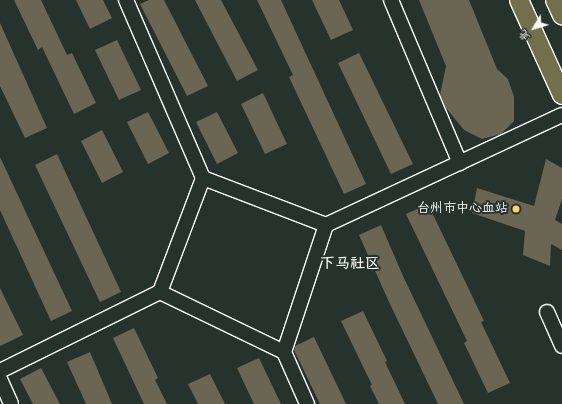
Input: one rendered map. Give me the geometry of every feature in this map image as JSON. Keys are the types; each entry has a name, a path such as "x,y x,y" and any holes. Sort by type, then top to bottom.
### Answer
{"main road":[{"path":"519,0 562,95"},
{"path":"555,0 562,15"}],"street":[{"path":"0,371 160,292 203,178 126,0"},
{"path":"391,0 460,163"},
{"path":"203,178 326,225 562,115"},
{"path":"284,352 326,225"},
{"path":"160,292 284,352 307,404"},
{"path":"547,312 562,346"},
{"path":"0,379 11,404"}],"building":[{"path":"14,0 41,0 67,55 72,53 96,103 74,114 42,47 38,50"},
{"path":"76,0 103,0 112,18 90,29"},
{"path":"149,0 164,0 208,86 187,96 140,4"},
{"path":"195,0 221,0 258,70 237,81"},
{"path":"257,0 281,0 366,184 344,194 289,77 293,75"},
{"path":"312,0 339,0 353,30 331,40"},
{"path":"419,0 469,0 497,69 508,79 514,97 514,121 501,134 482,139 464,130 446,108 440,95 446,66"},
{"path":"0,23 47,128 25,138 0,86"},
{"path":"117,40 141,90 119,100 95,50"},
{"path":"359,53 413,164 391,174 338,63"},
{"path":"263,93 287,144 265,154 241,104"},
{"path":"148,112 169,153 148,164 127,122"},
{"path":"217,112 238,153 217,164 196,122"},
{"path":"102,130 123,172 102,183 81,141"},
{"path":"57,154 121,292 100,302 35,165"},
{"path":"0,157 72,311 51,321 0,210"},
{"name":"台州市中心血站","path":"546,159 562,168 562,199 555,220 562,224 562,250 551,244 550,266 523,255 525,231 472,213 477,188 534,206"},
{"path":"428,204 484,321 481,322 510,383 488,393 464,343 467,341 406,214"},
{"path":"381,225 403,276 464,404 438,404 389,302 359,235"},
{"path":"0,288 23,335 0,346"},
{"path":"363,311 387,361 385,362 405,404 379,404 370,386 372,385 341,321"},
{"path":"134,328 158,378 155,380 167,404 144,404 113,338"},
{"path":"314,337 346,404 320,404 294,350 295,346"},
{"path":"90,352 112,404 86,404 67,362"},
{"path":"259,358 281,404 254,404 237,368"},
{"path":"41,368 60,404 33,404 20,379"},
{"path":"210,374 225,404 198,404 188,384"}],"place":[{"name":"台州市中心血站","path":"516,209"}],"district":[{"name":"下马社区","path":"350,265"}]}
